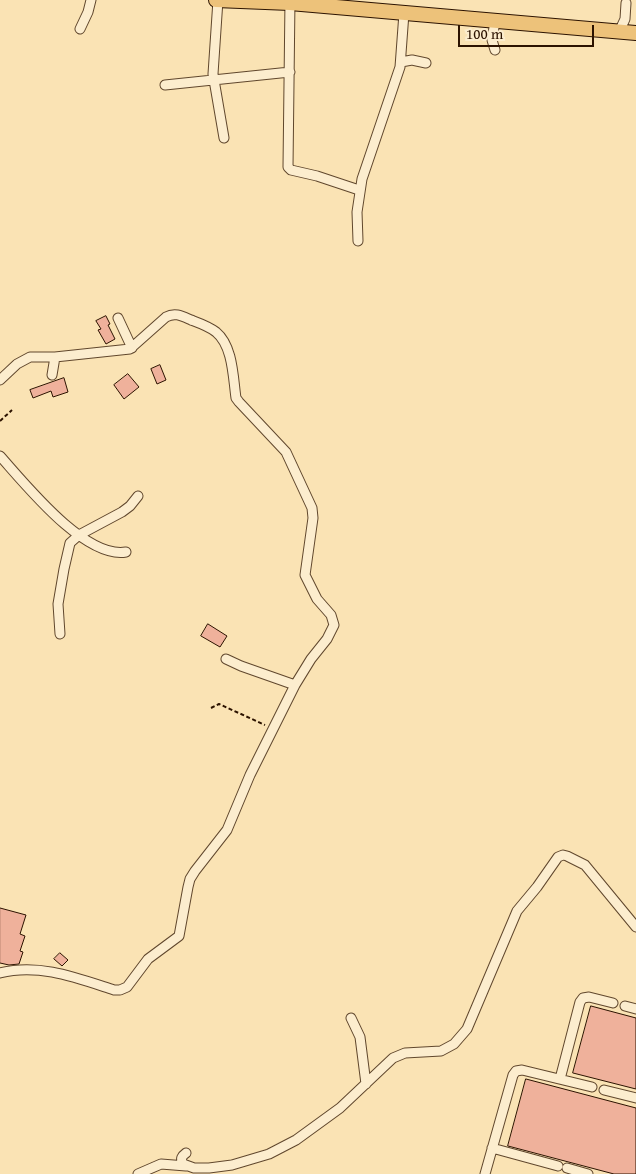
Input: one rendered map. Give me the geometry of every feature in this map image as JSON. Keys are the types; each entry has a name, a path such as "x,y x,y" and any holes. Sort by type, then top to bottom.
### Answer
{"highway":[{"path":"217,0 290,2 636,33"}],"street":[{"path":"80,29 91,0"},
{"path":"217,0 214,79 224,138"},
{"path":"290,2 288,167 291,170 317,176 359,190"},
{"path":"619,32 625,18 626,3"},
{"path":"358,241 357,212 359,190 401,62 404,13"},
{"path":"495,21 492,40 496,50"},
{"path":"401,62 412,60 426,63"},
{"path":"165,84 290,72"},
{"path":"0,380 26,358 125,351 132,348 172,313 216,332 223,339 227,349 236,398 289,458 312,508 313,518 305,575 316,599 331,615 334,625 332,631 295,685 250,775 225,834 190,879 179,936 148,959 127,987 120,990 114,990 73,976 45,971 15,969 0,972"},
{"path":"118,318 132,348"},
{"path":"52,375 55,357"},
{"path":"0,456 40,502 87,542 117,553 126,552"},
{"path":"60,634 58,604 70,543 79,535 122,512 138,496"},
{"path":"226,659 295,685"},
{"path":"138,1174 161,1164 194,1168 224,1166 269,1154 296,1140 340,1108 392,1058 405,1053 441,1051 454,1044 467,1029 517,911 558,857 567,856 585,865 636,927"},
{"path":"560,1078 580,1002 583,998 589,997 613,1003"},
{"path":"625,1006 636,1009"},
{"path":"350,1018 360,1037 366,1084"},
{"path":"485,1174 516,1071 522,1070 560,1078 592,1087"},
{"path":"604,1090 636,1098"},
{"path":"492,1148 588,1174"},
{"path":"186,1153 182,1156 181,1160 187,1166"}],"path":[{"path":"0,421 12,410"},
{"path":"211,708 219,704 274,730"}],"building":[{"path":"106,316 115,339 106,344 98,330 101,329 96,321"},
{"path":"160,365 166,380 157,384 151,369"},
{"path":"128,374 139,387 124,399 114,385"},
{"path":"64,378 68,392 53,397 51,391 33,398 30,390"},
{"path":"208,624 227,636 220,647 201,636"},
{"path":"0,908 26,915 20,934 25,936 20,951 23,952 19,964 9,965 0,963"},
{"path":"60,953 68,960 62,966 54,959"},
{"path":"591,1006 636,1018 636,1089 573,1073"},
{"path":"526,1079 636,1108 636,1174 614,1174 508,1146"}]}
